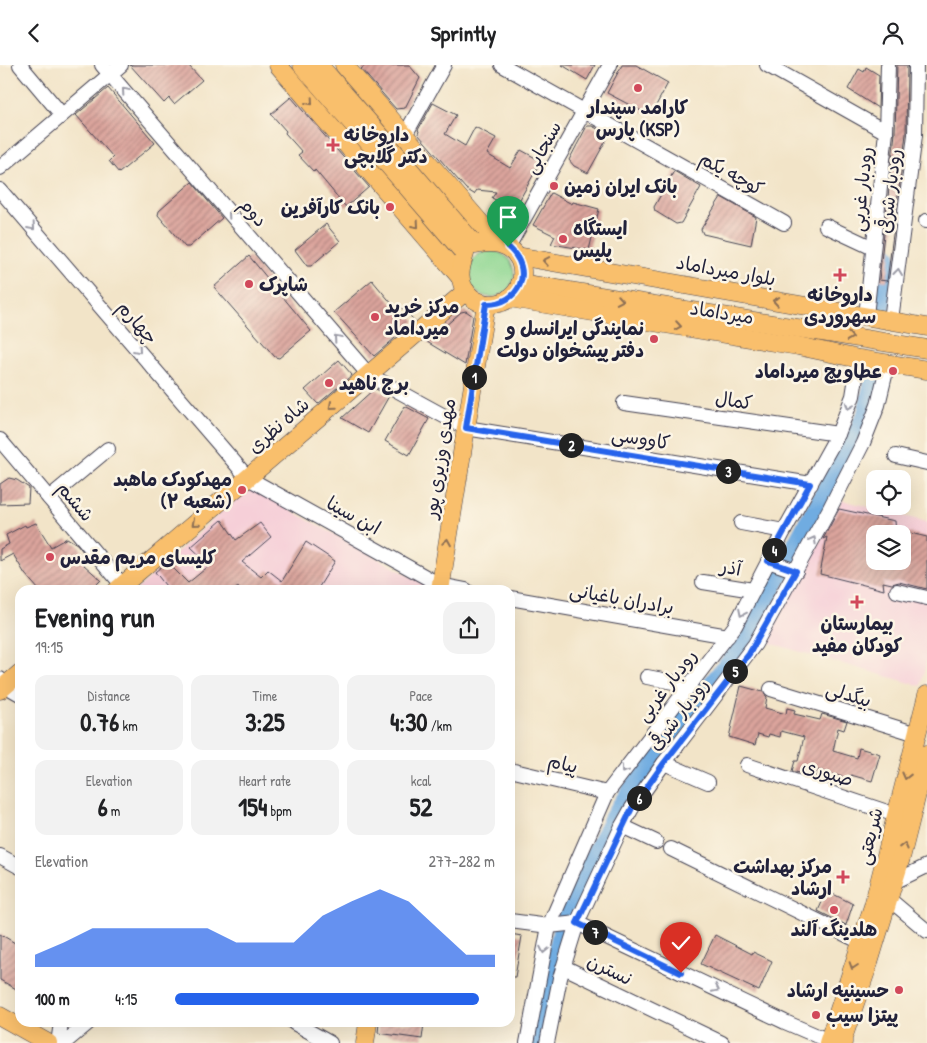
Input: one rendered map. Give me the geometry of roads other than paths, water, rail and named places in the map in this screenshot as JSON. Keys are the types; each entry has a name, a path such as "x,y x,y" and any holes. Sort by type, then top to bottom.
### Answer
{"main road":[{"path":"278,65 463,284 471,297 486,304 494,304 509,298 514,294 520,283 522,266 344,65"},
{"path":"302,65 470,249"},
{"path":"319,65 470,249"},
{"path":"463,284 460,267 470,249 486,242 507,248"},
{"name":"بلوار میرداماد","path":"507,248 596,270 927,327"},
{"path":"596,270 576,276 574,281 576,285 596,295"},
{"path":"520,283 927,349"},
{"name":"شاه نظری","path":"126,585 369,375 463,284"},
{"name":"میرداماد","path":"509,298 798,346 859,359 927,370"},
{"name":"مهدی وزیری پور","path":"440,585 486,304"},
{"path":"738,319 798,346"},
{"path":"6,687 15,678"},
{"name":"شریعتی","path":"833,1042 861,941 873,906 927,695"},
{"name":"شریعتی","path":"833,1042 847,1026 869,963 891,891 927,754"},
{"path":"0,1016 15,1024"},
{"path":"20,1027 48,1043"},
{"path":"365,1043 367,1027"}],"street":[{"path":"20,65 62,115"},
{"path":"0,168 62,115 106,70 122,65"},
{"path":"405,135 444,65"},
{"name":"کوچه یکم","path":"502,65 784,223"},
{"name":"سنجابی","path":"507,248 610,65"},
{"name":"رودبار غربی","path":"866,316 886,132 888,65"},
{"name":"رودبار شرقی","path":"892,321 921,137 916,65"},
{"path":"774,67 886,132"},
{"name":"دوم","path":"106,70 369,375"},
{"name":"چهارم","path":"0,190 248,478"},
{"path":"826,226 873,249"},
{"name":"رودبار غربی","path":"527,1043 549,926 607,793 735,626 784,531 838,435 853,396 859,359"},
{"name":"رودبار شرقی","path":"547,1043 560,978 577,923 622,826 632,808 664,763 749,654 834,503 863,443 878,405 888,363"},
{"name":"کاووسی","path":"369,375 466,428 810,484"},
{"name":"کمال","path":"624,403 838,435"},
{"name":"ششم","path":"0,440 118,585"},
{"path":"49,498 108,449"},
{"path":"896,456 927,463"},
{"name":"ابن سینا","path":"248,478 435,585"},
{"path":"742,523 784,531"},
{"path":"768,561 796,571"},
{"name":"آذر","path":"703,582 753,590"},
{"path":"897,591 927,598"},
{"name":"برادران باغیانی","path":"515,599 728,636"},
{"path":"647,677 689,685"},
{"name":"بیگدلی","path":"771,689 917,735"},
{"path":"664,763 708,781"},
{"name":"صبوری","path":"747,765 896,815"},
{"name":"پیام","path":"515,771 607,793"},
{"path":"622,826 656,842"},
{"path":"671,849 861,941"},
{"path":"0,856 15,864"},
{"path":"927,866 891,891 927,931"},
{"path":"515,922 549,926 577,923 785,1022 833,1042"},
{"name":"نسترن","path":"564,967 722,1043"},
{"path":"58,1043 60,1027"},
{"path":"64,1043 83,1027"},
{"path":"301,1027 330,1043"}],"waterway":[{"path":"882,305 887,256"},
{"path":"538,1043 545,1002 568,906 613,818 654,755 729,663 746,637 866,415 875,374"}],"place":[{"name":"کارامد سپندار پارس (KSP)","path":"638,88"},
{"name":"داروخانه دکتر گلابچی","path":"333,145"},
{"name":"بانک ایران زمین","path":"554,186"},
{"name":"بانک کارآفرین","path":"390,207"},
{"name":"ایستگاه پلیس","path":"563,239"},
{"name":"داروخانه سهروردی","path":"840,275"},
{"name":"شاپرک","path":"249,284"},
{"name":"مرکز خرید میرداماد","path":"375,317"},
{"name":"نمایندگی ایرانسل و دفتر پیشخوان دولت","path":"654,339"},
{"name":"عطاویچ میرداماد","path":"893,371"},
{"name":"برج ناهید","path":"329,383"},
{"name":"مهدکودک ماهبد (شعبه ۲)","path":"242,490"},
{"name":"کلیسای مریم مقدس","path":"50,557"},
{"name":"بیمارستان کودکان مفید","path":"857,602"},
{"name":"مرکز بهداشت ارشاد","path":"843,877"},
{"name":"هلدینگ آلند","path":"834,910"},
{"name":"حسینیه ارشاد","path":"899,990"},
{"name":"پیتزا سیب","path":"816,1015"}]}
